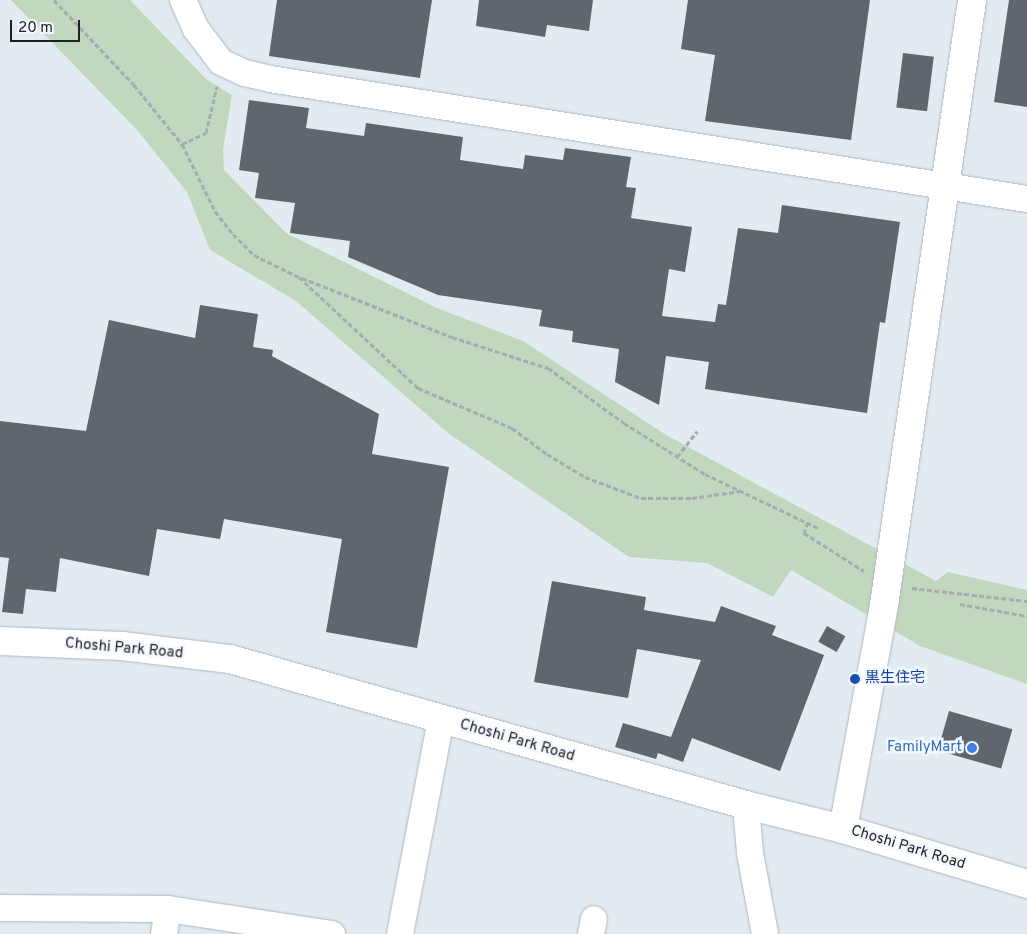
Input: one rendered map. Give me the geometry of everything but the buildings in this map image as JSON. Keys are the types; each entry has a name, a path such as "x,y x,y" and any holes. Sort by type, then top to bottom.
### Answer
{"main road":[{"path":"844,829 884,605 972,0"},
{"name":"Choshi Park Road","path":"0,641 122,646 230,659 746,805 844,829 1027,884"}],"street":[{"path":"183,0 196,29 222,62 245,73 456,110 1027,199"},
{"path":"400,934 442,720"},
{"path":"746,805 750,853 766,932"},
{"path":"0,908 168,909 332,934"},
{"path":"164,934 168,909"}],"path":[{"path":"54,0 128,79 182,144 215,211 233,234 254,254 300,276 452,337 548,368 677,457 740,491 818,528"},
{"path":"182,144 206,133 217,84"},
{"path":"300,276 418,388 512,428 546,454 585,477 641,498 692,498 740,491"},
{"path":"677,457 697,432"},
{"path":"808,522 804,533 868,574"},
{"path":"901,587 1027,601"},
{"path":"960,604 1027,616"}],"green space":[{"path":"11,0 130,0 206,79 232,95 223,149 224,170 286,233 437,308 523,341 666,435 936,581 948,572 1027,590 1027,684 920,646 791,570 773,597 707,563 629,557 448,433 296,301 210,250 187,192 137,130"}],"place":[{"name":"黒生住宅","path":"855,679"},
{"name":"FamilyMart","path":"972,748"}]}
